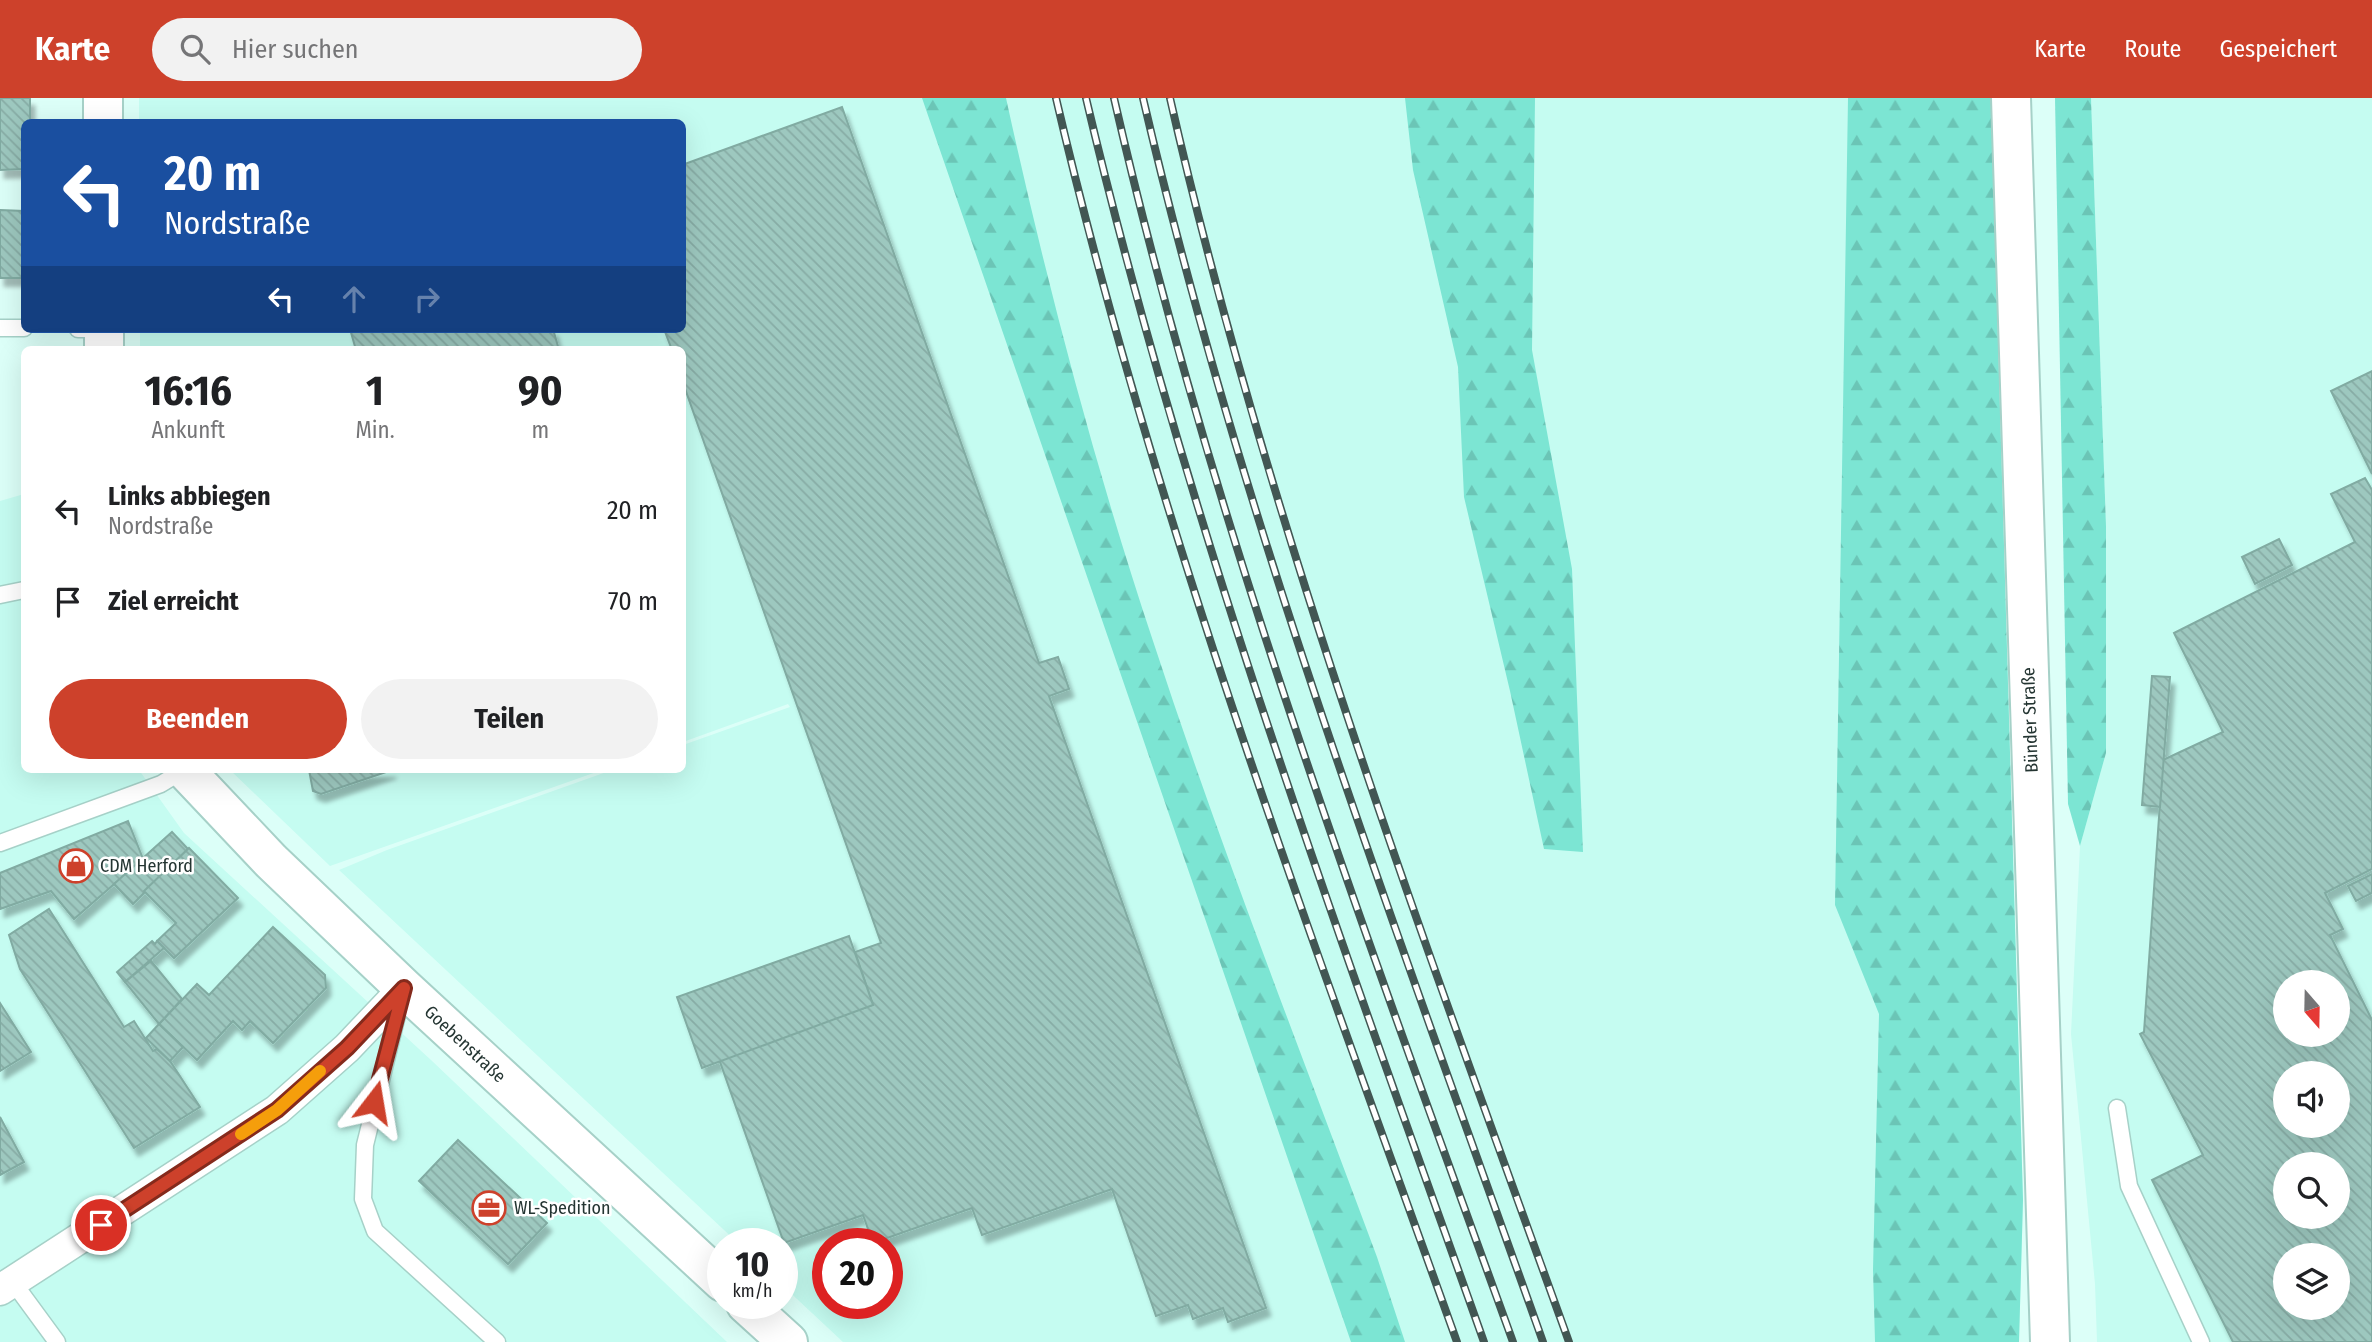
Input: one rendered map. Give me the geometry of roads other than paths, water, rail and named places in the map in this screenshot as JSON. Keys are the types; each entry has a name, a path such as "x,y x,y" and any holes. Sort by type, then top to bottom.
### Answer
{"street":[{"path":"103,98 103,119"},
{"name":"Bünder Straße","path":"2011,98 2050,1342"},
{"name":"Goebenstraße","path":"188,773 271,861 404,988 707,1267"},
{"path":"6,1286 277,1110 347,1048 404,988"},
{"path":"763,1319 788,1342"}],"lane":[{"path":"0,328 21,328"},
{"path":"0,595 21,591"},
{"path":"0,843 161,784 180,773"},
{"path":"404,988 365,1145 363,1199 375,1231 497,1342"},
{"path":"2117,1108 2129,1186 2201,1342"},
{"path":"6,1286 57,1342"}],"railway":[{"path":"1056,98 1096,257 1140,414 1238,726 1457,1342"},
{"path":"1086,98 1126,256 1217,570 1320,880 1484,1342"},
{"path":"1114,98 1196,414 1294,726 1513,1342"},
{"path":"1143,98 1183,257 1227,414 1325,726 1543,1342"},
{"path":"1170,98 1252,413 1350,726 1569,1342"}],"place":[{"name":"CDM Herford","path":"76,866"},
{"name":"WL-Spedition","path":"489,1208"}]}
